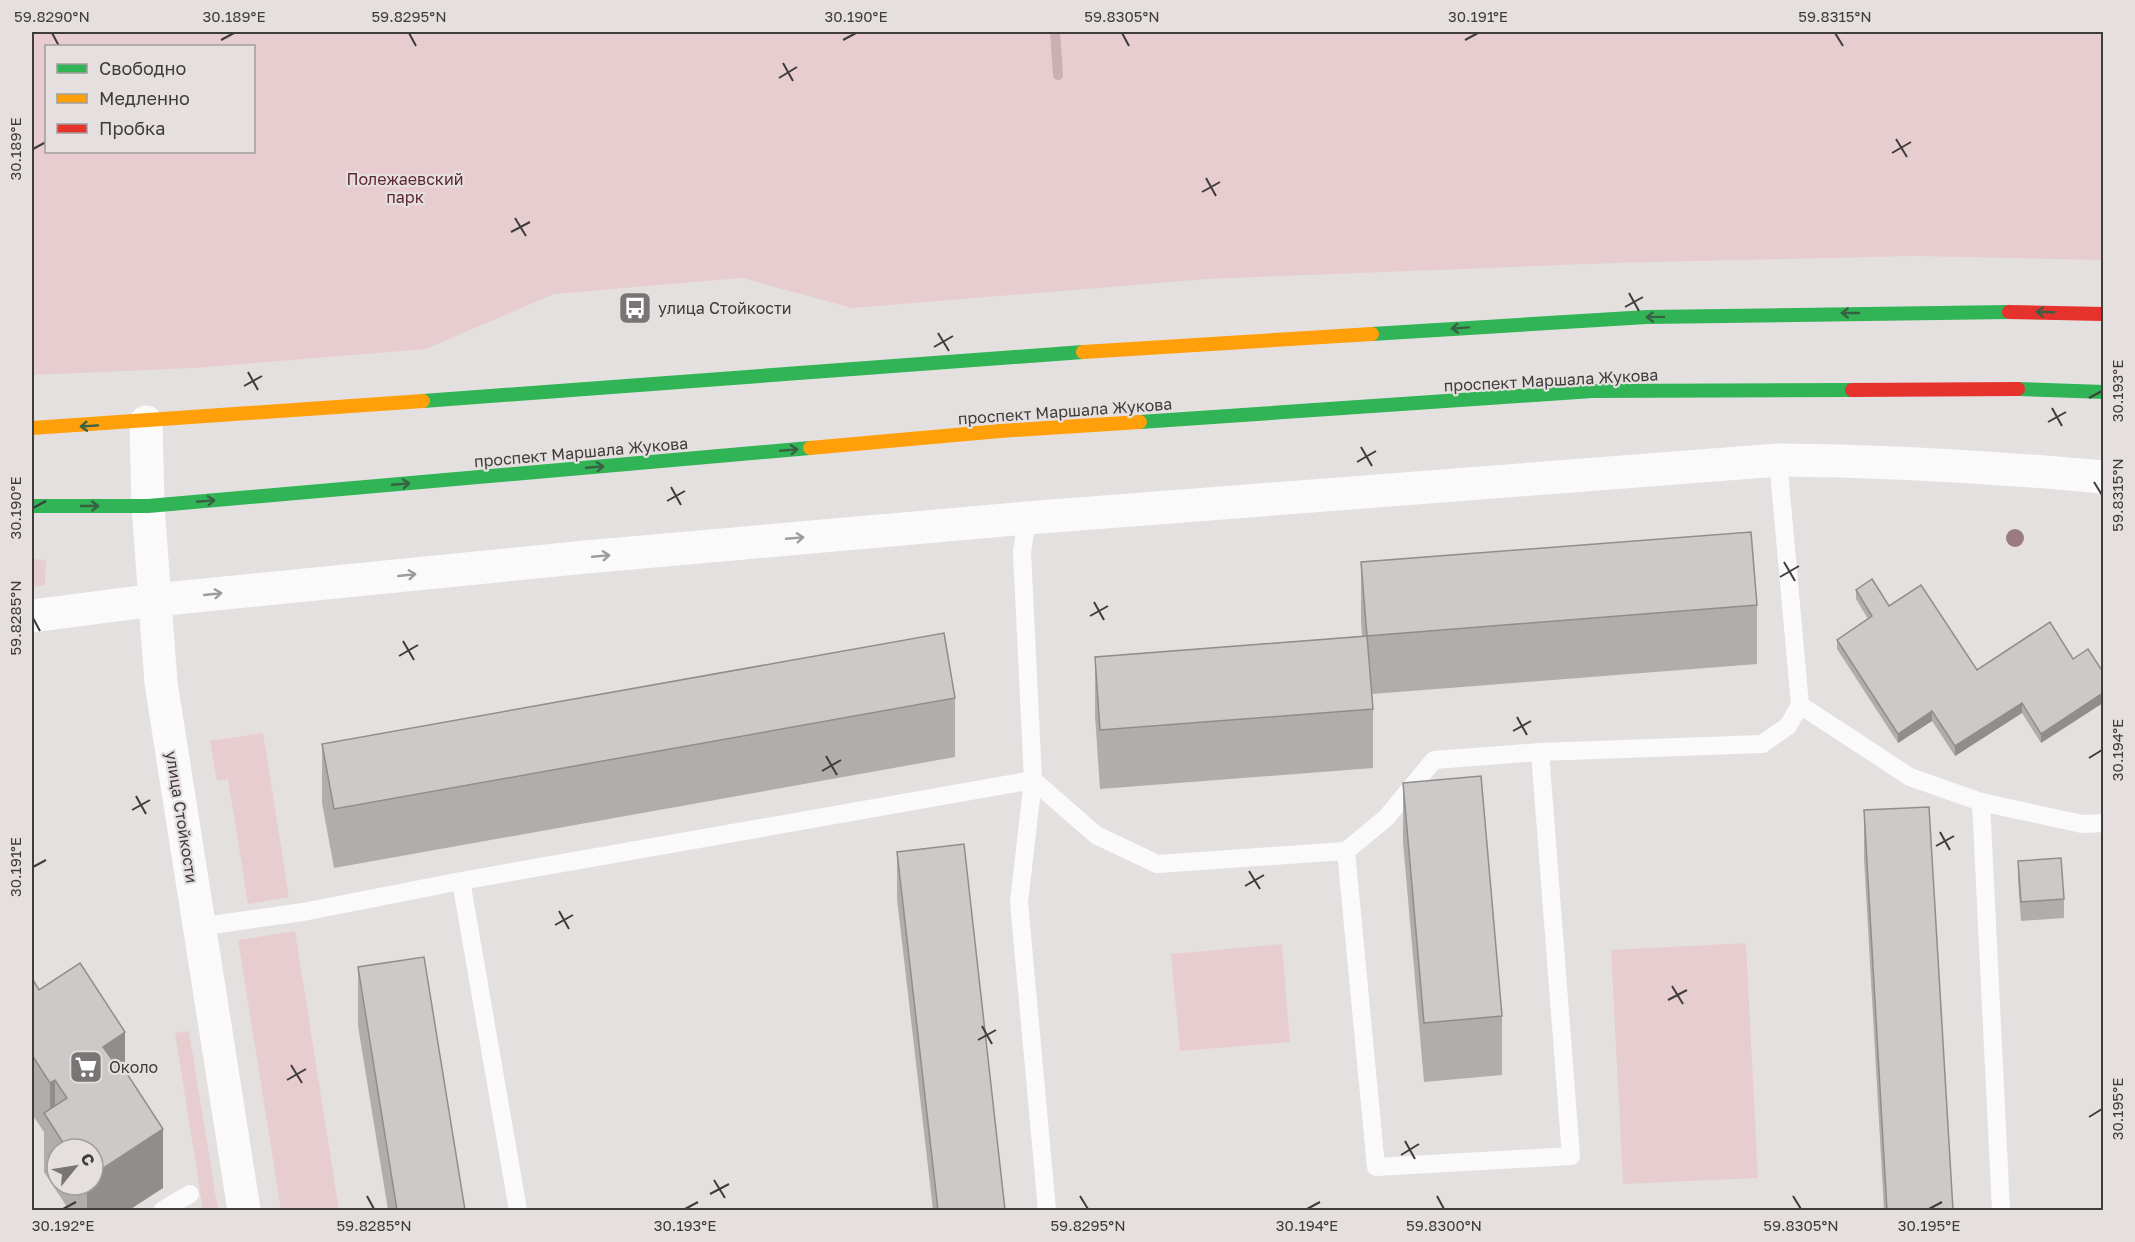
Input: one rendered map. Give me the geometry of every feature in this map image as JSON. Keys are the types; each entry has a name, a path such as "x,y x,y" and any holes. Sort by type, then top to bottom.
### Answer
{"main road":[{"path":"32,428 146,422 994,358 1647,317 2032,312 2103,314"},
{"name":"проспект Маршала Жукова","path":"32,506 148,506 1000,431 1592,391 2037,389 2103,392"}],"street":[{"name":"улица Стойкости","path":"146,422 148,506 161,683 244,1210"},
{"path":"32,616 155,600 574,558 1027,518 1778,460 1880,461 2103,477"}],"lane":[{"path":"1032,780 1096,835 1157,864 1346,851 1386,818 1434,760 1540,752 1762,744 1788,726 1800,705 1778,460"},
{"path":"1027,518 1022,552 1032,780 1018,902 1047,1210"},
{"path":"1800,705 1910,777 1981,802 2082,824 2103,824"},
{"path":"1346,851 1376,1167 1571,1156 1540,752"},
{"path":"198,927 303,912 461,881 1032,780"},
{"path":"1981,802 2001,1210"},
{"path":"461,881 518,1210"},
{"path":"163,1210 190,1194"}],"green space":[{"name":"Полежаевский парк","path":"32,32 2103,32 2103,260 1914,256 1613,263 1208,279 852,308 742,278 554,294 426,349 194,368 32,375"},
{"path":"32,559 46,560 45,585 32,587"},
{"path":"263,733 289,897 248,904 228,779 217,781 210,741"},
{"path":"295,931 339,1210 281,1210 238,940"},
{"path":"1746,943 1758,1178 1623,1184 1611,950"},
{"path":"1282,944 1290,1042 1180,1051 1171,954"},
{"path":"189,1031 218,1210 203,1210 175,1033"}],"building":[{"path":"1751,532 1757,605 1367,636 1361,562"},
{"path":"1872,579 1889,606 1921,585 1977,670 2050,622 2073,659 2088,649 2103,672 2103,693 2041,734 2022,703 1955,746 1932,711 1898,734 1837,640 1872,616 1856,590"},
{"path":"944,633 955,698 334,809 322,744"},
{"path":"1367,636 1373,709 1100,730 1095,657"},
{"path":"1481,776 1502,1016 1424,1023 1403,783"},
{"path":"1929,807 1953,1210 1887,1210 1864,810"},
{"path":"964,844 1005,1210 938,1210 897,852"},
{"path":"2061,858 2064,899 2021,902 2018,861"},
{"path":"424,957 465,1210 397,1210 358,967"},
{"path":"80,963 125,1032 103,1047 116,1065 120,1063 163,1129 105,1167 105,1137 59,1137 44,1113 67,1098 55,1080 50,1083 32,1055 32,978 39,990"}],"waterway":[{"path":"1055,32 1058,75"}],"traffic: fast":[{"path":"1372,334 1647,317 2009,312"},
{"path":"423,401 1083,352"},
{"path":"2018,389 2104,392"},
{"path":"1140,422 1592,391 1852,390"},
{"path":"32,506 148,506 810,448"}],"traffic: slow":[{"path":"1083,352 1372,334"},
{"path":"32,428 423,401"},
{"path":"810,448 1000,431 1140,422"}],"traffic: jam":[{"path":"2009,312 2104,314"},
{"path":"1852,390 2018,389"}],"place":[{"name":"улица Стойкости","path":"635,308"},
{"name":"Около","path":"86,1067"}]}
